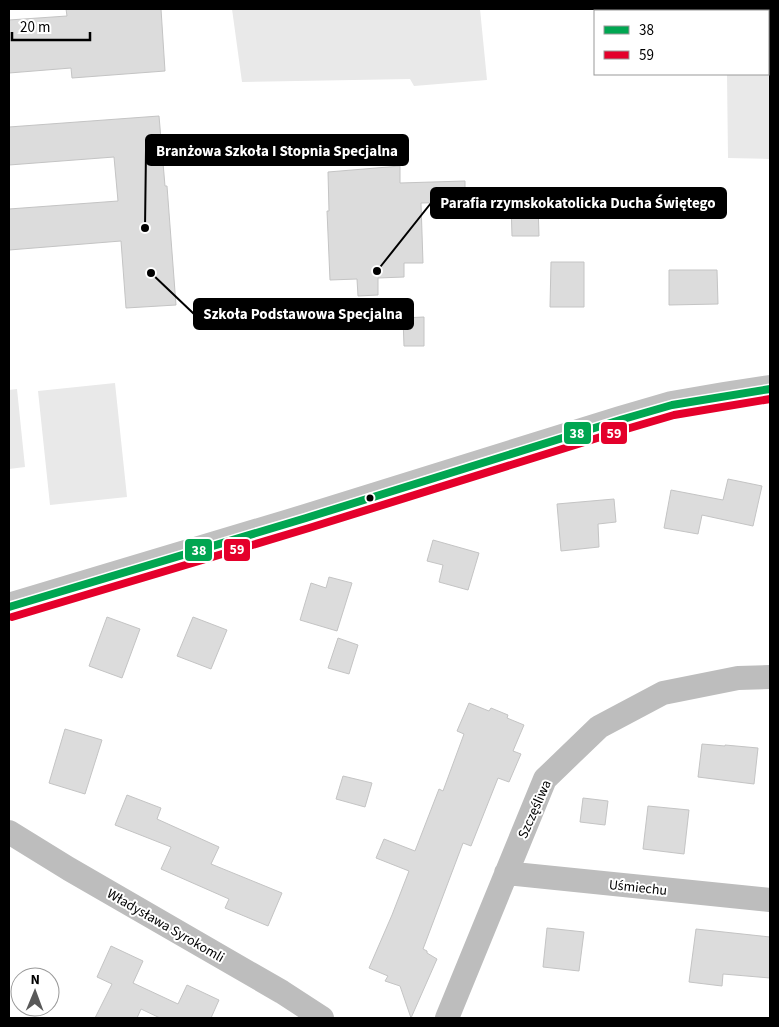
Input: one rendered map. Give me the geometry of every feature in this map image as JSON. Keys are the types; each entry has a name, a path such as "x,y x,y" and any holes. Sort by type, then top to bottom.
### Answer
{"street":[{"path":"9,607 306,518 620,420 672,406 770,389"},
{"name":"Szczęśliwa","path":"447,1018 545,779 599,727 663,693 738,678 770,677"},
{"name":"Władysława Syrokomli","path":"9,832 69,869 282,992 322,1018"},
{"name":"Uśmiechu","path":"506,873 770,900"}],"shaded area":[{"path":"232,9 480,9 487,80 414,86 410,79 242,82"},
{"path":"770,9 770,159 728,158 727,75 769,75 769,10 726,10"},
{"path":"115,383 127,497 50,505 38,391"},
{"path":"17,389 25,467 9,469 9,390"}],"building":[{"path":"66,9 161,9 165,71 72,78 71,68 9,73 9,20 67,16"},
{"path":"159,116 165,186 167,186 176,305 126,308 121,241 9,250 9,209 118,201 114,157 9,165 9,127"},
{"path":"400,166 400,183 465,181 465,202 421,203 423,263 404,263 404,277 378,278 378,295 358,296 357,279 330,280 327,211 329,211 328,172"},
{"path":"538,203 539,236 512,236 511,204"},
{"path":"551,262 584,262 584,307 550,307"},
{"path":"669,270 717,270 718,304 669,305"},
{"path":"424,317 424,346 404,346 403,318"},
{"path":"728,479 762,486 753,526 702,515 698,534 664,528 671,490 723,500"},
{"path":"614,499 616,522 598,524 599,547 561,551 557,504"},
{"path":"433,540 479,553 468,590 439,582 443,565 427,561"},
{"path":"329,577 352,583 337,631 300,620 311,583 326,588"},
{"path":"107,617 140,629 122,678 89,666"},
{"path":"193,617 227,630 211,669 177,656"},
{"path":"338,638 358,645 349,674 328,668"},
{"path":"469,703 489,711 491,708 508,715 507,718 524,725 513,751 521,754 509,782 498,778 471,846 463,843 423,949 437,959 411,1018 400,986 385,981 388,976 369,968 409,871 376,858 384,839 415,851 439,789 443,791 464,734 457,731"},
{"path":"65,729 102,740 85,794 49,783"},
{"path":"702,744 758,748 754,784 698,777"},
{"path":"343,776 372,783 365,807 336,799"},
{"path":"127,795 161,808 157,819 219,847 211,864 282,893 268,926 225,908 229,899 161,869 171,847 115,825"},
{"path":"583,798 608,801 605,825 580,822"},
{"path":"648,806 689,810 684,854 643,849"},
{"path":"547,928 584,932 579,971 543,967"},
{"path":"696,929 770,937 770,978 723,974 722,986 689,982"},
{"path":"111,946 143,961 133,983 178,1004 187,985 219,1000 211,1018 160,1018 141,1009 137,1018 95,1018 112,984 97,977"}],"transit line":[{"name":"38","path":"9,607 672,405 770,389"},
{"name":"59","path":"12,617 309,528 674,415 770,399"}],"place":[{"name":"Branżowa Szkoła I Stopnia Specjalna","path":"145,228"},
{"name":"Parafia rzymskokatolicka Ducha Świętego","path":"377,271"},
{"name":"Szkoła Podstawowa Specjalna","path":"151,273"}]}
